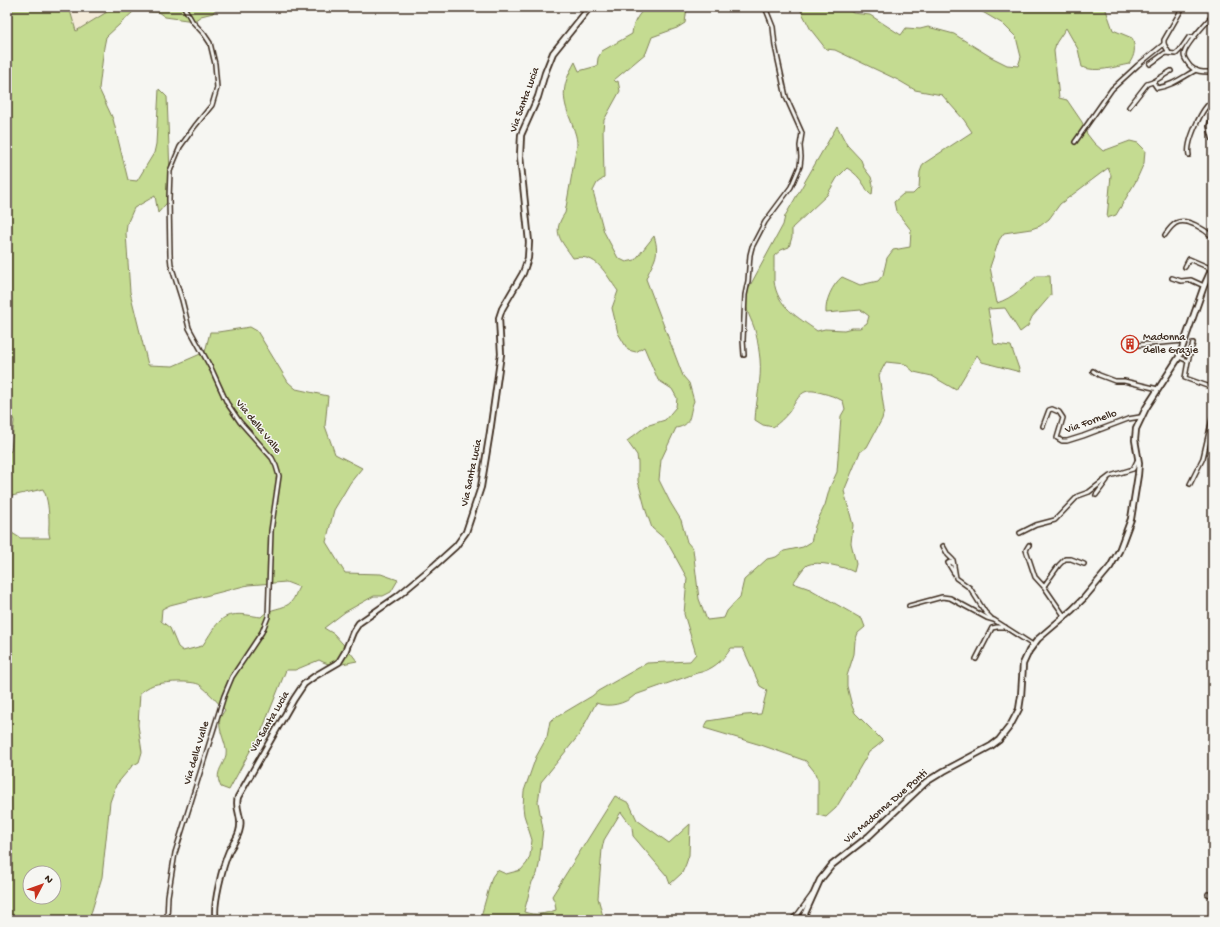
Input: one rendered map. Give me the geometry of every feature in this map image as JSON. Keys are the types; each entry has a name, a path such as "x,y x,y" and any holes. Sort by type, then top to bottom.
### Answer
{"street":[{"name":"Via della Valle","path":"167,920 168,896 175,853 224,696 232,677 262,632 267,620 269,603 271,532 279,476 272,458 232,411 194,338 189,328 171,265 169,199 170,171 174,159 184,142 212,105 216,88 216,70 210,43 190,19 184,7"},
{"name":"Via Santa Lucia","path":"216,920 215,905 221,880 228,854 240,829 241,819 237,804 238,797 296,695 308,681 339,662 346,652 353,632 359,623 398,596 435,565 456,546 468,528 481,487 490,432 500,359 499,318 502,309 525,269 529,255 520,156 521,135 538,97 553,53 590,7"},
{"path":"744,355 743,340 745,295 752,247 768,217 791,187 800,166 801,157 800,146 802,133 786,97 774,46 773,27 765,7"},
{"path":"1169,53 1164,44 1165,38 1183,7"},
{"path":"1213,15 1194,37 1184,55 1186,61 1196,70 1201,72 1213,72"},
{"path":"1150,64 1160,56 1169,53 1176,54 1189,37 1194,37"},
{"path":"1075,142 1112,89 1164,44"},
{"path":"1153,82 1157,88 1164,87 1196,70"},
{"path":"1129,107 1147,84 1153,82 1170,71"},
{"path":"1189,155 1188,147 1200,116 1206,106 1213,101"},
{"path":"1213,116 1210,126 1213,138"},
{"path":"1165,235 1175,224 1180,222 1196,225 1213,237"},
{"path":"1185,267 1187,258 1213,267"},
{"name":"Via Madonna Due Ponti","path":"802,920 813,893 829,868 879,827 922,785 944,771 988,748 1003,735 1014,720 1019,709 1023,664 1026,656 1033,645 1046,632 1065,617 1084,598 1106,572 1119,551 1131,519 1138,475 1138,458 1134,436 1140,417 1179,357 1204,286 1213,267"},
{"path":"1172,278 1182,281 1191,280 1204,286"},
{"path":"1138,345 1185,341"},
{"path":"1193,343 1188,361 1186,378 1213,388"},
{"path":"1179,357 1188,361"},
{"path":"1094,371 1099,375 1115,381 1124,381 1158,389"},
{"name":"Via Fornello","path":"1043,426 1049,410 1053,409 1058,411 1063,418 1057,438 1061,441 1065,441 1083,436 1128,419 1140,417"},
{"path":"1190,484 1202,460 1213,415"},
{"path":"1020,533 1038,524 1055,520 1076,498 1090,491 1110,476 1133,469 1138,458"},
{"path":"1096,495 1110,476"},
{"path":"1029,545 1026,550 1034,576 1044,586 1065,617"},
{"path":"943,546 952,559 957,578 970,588 985,612 994,620"},
{"path":"1044,586 1064,560 1069,559 1084,564"},
{"path":"909,606 947,597 994,620 1033,645"},
{"path":"976,659 992,628 1006,627"},
{"path":"791,920 798,914 813,893"},
{"path":"1208,894 1213,896"}],"shaded area":[{"path":"69,7 115,7 75,31 75,26"}],"green space":[{"path":"7,7 69,7 76,31 115,7 217,7 213,13 201,16 194,21 165,17 158,12 134,11 106,37 104,47 99,89 113,119 128,180 137,181 154,153 156,144 159,89 167,97 171,198 158,213 155,196 134,208 127,224 126,233 130,292 148,365 173,366 205,352 210,332 250,327 257,331 288,382 296,389 328,396 325,426 335,454 362,468 350,483 334,510 326,542 345,573 381,574 398,580 391,592 383,596 374,596 345,612 324,628 334,634 357,661 333,665 319,660 295,670 286,670 256,745 250,751 229,790 221,787 218,778 219,771 226,755 219,723 225,710 200,685 191,682 170,682 157,684 140,693 138,725 142,752 139,762 132,766 116,785 110,802 102,877 89,920 7,920 7,531 20,538 50,538 48,505 43,489 7,497 7,453 11,451 14,421 7,399","holes":["286,582 299,587 294,599 288,605 268,612 261,617 239,614 227,616 218,623 202,646 183,651 178,647 170,628 161,621 162,609 170,605 248,585"]},
{"path":"646,7 687,7 685,23 677,28 652,37 646,53 614,80 616,82 618,81 620,91 604,120 604,178 597,183 593,191 604,232 618,258 626,262 635,260 654,236 656,243 657,249 655,259 646,279 683,376 689,383 694,401 688,422 681,427 676,428 661,460 659,480 681,520 687,542 693,549 699,599 707,620 724,618 727,611 740,597 744,580 767,559 776,557 784,551 803,547 811,542 815,526 825,505 830,487 837,472 841,416 845,409 843,401 815,391 809,391 801,394 789,412 773,427 763,425 755,420 760,374 760,359 756,334 747,310 746,293 783,225 785,216 837,126 847,145 861,160 864,168 871,177 873,185 872,195 868,192 859,178 847,168 837,178 827,195 792,228 792,237 789,247 781,250 774,256 774,281 779,298 784,305 796,316 817,331 825,329 844,330 860,328 867,323 869,316 861,310 826,313 828,298 832,289 842,277 860,285 878,281 883,275 887,258 893,250 910,247 911,230 896,211 894,202 903,194 913,194 919,188 920,172 923,164 972,132 964,120 942,95 915,90 898,80 835,50 826,49 811,30 799,7 844,7 853,13 870,15 901,35 906,28 920,29 928,27 954,34 1007,65 1018,66 1021,57 1016,37 1003,24 974,7 1105,7 1113,30 1132,38 1134,54 1131,61 1129,64 1106,69 1088,69 1082,67 1078,49 1066,28 1056,43 1054,51 1059,98 1067,100 1082,122 1087,134 1103,151 1130,141 1138,143 1145,150 1144,163 1136,181 1116,215 1107,218 1111,175 1108,168 1060,204 1049,219 1040,226 1031,229 1004,233 999,240 990,267 997,303 1013,295 1037,276 1050,276 1051,295 1032,317 1028,326 1020,332 1005,308 988,309 994,344 1011,346 1020,372 982,362 977,355 956,390 932,376 914,372 905,364 886,362 879,375 884,410 882,419 867,447 860,452 844,491 853,525 851,543 856,564 854,572 844,568 817,563 807,565 793,583 810,589 862,619 865,627 858,633 855,641 854,654 847,676 847,686 855,713 883,741 869,752 836,808 826,817 818,815 818,780 814,771 806,761 761,745 704,728 708,721 761,714 767,690 760,686 743,648 731,648 721,661 707,670 635,695 622,703 606,705 596,703 579,735 541,782 538,802 543,829 539,865 537,874 532,882 524,912 540,914 556,910 552,896 615,796 629,803 637,820 669,843 690,824 689,855 682,873 670,884 667,876 633,836 632,827 621,812 604,840 602,849 598,898 604,920 480,920 492,877 497,870 506,874 521,870 527,863 530,856 532,840 524,815 524,791 536,757 547,737 550,721 647,663 690,661 696,654 684,614 687,578 666,540 652,528 638,481 637,455 627,441 646,426 665,420 676,407 677,398 672,389 658,380 644,347 636,352 628,350 618,333 612,308 618,291 605,272 600,266 589,259 582,257 573,258 559,236 558,231 565,213 577,145 576,136 564,98 567,78 575,62 579,71 597,66 598,58 602,51 632,34 636,19"}],"place":[{"name":"Madonna delle Grazie","path":"1130,344"}]}
